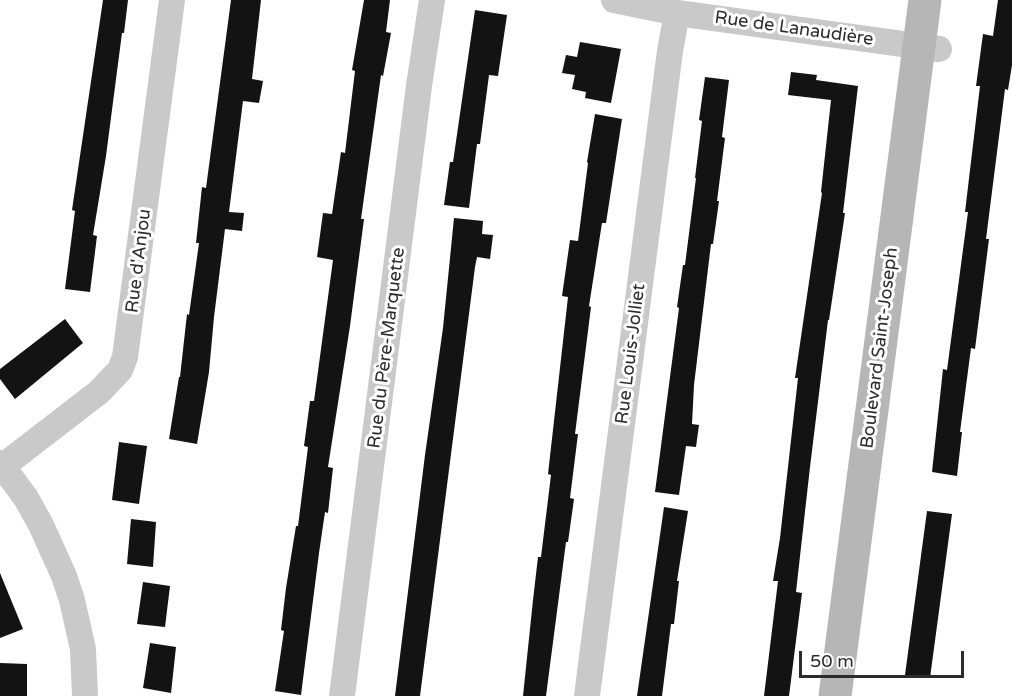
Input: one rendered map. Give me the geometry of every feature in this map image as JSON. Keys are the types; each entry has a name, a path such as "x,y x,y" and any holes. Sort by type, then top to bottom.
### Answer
{"street":[{"name":"Rue d'Anjou","path":"1,464 99,392 120,370 125,357 172,0"},
{"name":"Rue du Père-Marquette","path":"342,696 419,86 432,0"},
{"name":"Rue de Lanaudière","path":"614,0 677,13 929,47"},
{"name":"Boulevard Saint-Joseph","path":"856,696 929,47 925,0"},
{"name":"Boulevard Saint-Joseph","path":"835,696 929,47 945,0"},
{"name":"Rue Louis-Jolliet","path":"586,696 670,51 677,13"},
{"path":"1,464 26,498 64,576 72,600 82,649 85,696"}],"building":[{"path":"103,0 128,0 93,235 97,236 90,292 65,289 75,211 72,210"},
{"path":"231,0 261,0 252,79 263,81 259,103 243,101 229,212 244,213 242,231 225,229 209,372 197,444 169,439 199,243 196,243 202,187 206,188"},
{"path":"364,0 390,0 386,32 391,33 383,76 381,75 361,219 364,219 350,326 328,467 333,468 328,513 325,512 301,695 275,691 284,631 281,630 286,588 296,526 298,526 308,447 304,446 310,401 314,401 333,260 317,257 323,213 332,214 341,152 345,153 355,71 352,70"},
{"path":"998,0 1012,0 1012,65 1008,90 1005,89 986,239 989,239 975,349 971,348 960,432 962,432 957,476 932,472 943,369 947,370 968,212 965,212 980,86 976,86 983,34 993,36"},
{"path":"475,10 507,15 498,76 489,75 469,208 444,205 450,162 453,162"},
{"path":"580,42 621,49 611,103 585,98 586,92 572,89 575,75 562,73 566,55 577,57"},
{"path":"791,72 817,75 816,80 858,86 843,213 845,213 828,320 810,467 796,592 802,593 789,696 764,696 778,581 773,581 798,378 795,378 822,193 831,100 788,95"},
{"path":"705,77 729,80 722,137 725,138 717,201 719,201 713,244 711,244 694,385 692,424 699,425 696,447 686,446 679,495 655,492 679,308 677,307 696,178 702,121 699,120"},
{"path":"595,114 622,119 606,223 602,223 589,306 591,307 575,434 578,434 570,498 574,499 568,542 566,542 546,696 523,696 538,557 541,557 551,475 548,474 568,297 562,296 570,240 578,241"},
{"path":"454,218 483,221 482,234 493,235 490,259 477,257 475,267 420,696 395,696 443,328"},
{"path":"65,319 83,343 15,399 0,379 0,369"},
{"path":"119,442 147,446 139,504 112,500"},
{"path":"664,507 688,511 677,581 679,581 674,624 671,624 662,696 637,696"},
{"path":"927,511 952,514 930,678 905,675"},
{"path":"131,519 156,522 153,567 127,564"},
{"path":"0,573 23,629 0,638"},
{"path":"143,582 170,586 165,627 137,624"},
{"path":"150,643 176,647 171,693 143,688"},
{"path":"0,663 27,664 27,696 0,696"}]}
